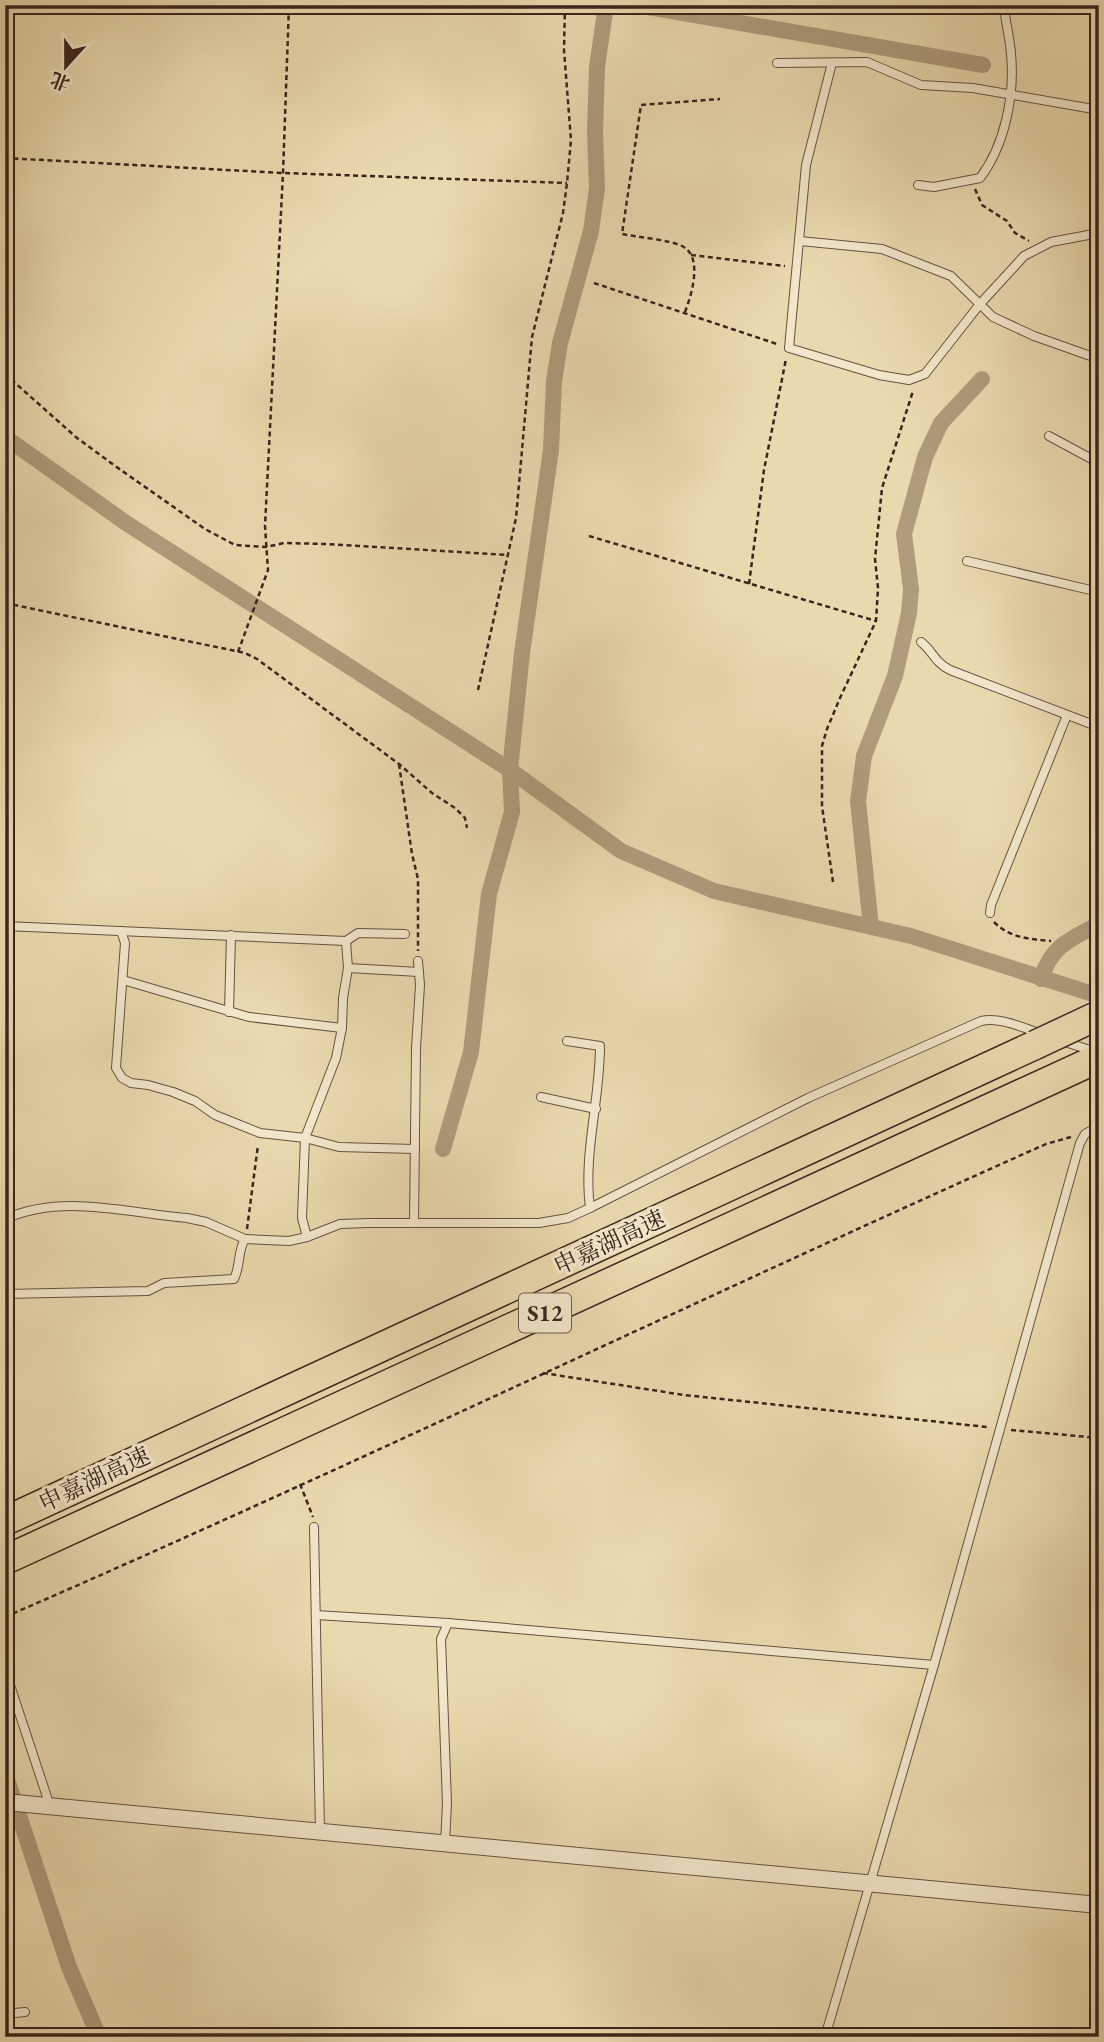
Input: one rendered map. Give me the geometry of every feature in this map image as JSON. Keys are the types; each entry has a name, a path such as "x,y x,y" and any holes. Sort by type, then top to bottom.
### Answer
{"highway":[{"name":"申嘉湖高速","path":"5,1521 1099,1015"},
{"name":"申嘉湖高速","path":"5,1560 1094,1059"}],"street":[{"path":"5,1802 1099,1905"}],"lane":[{"path":"918,185 934,187 980,178 991,164 1012,93 1011,53 1004,5"},
{"path":"777,63 867,62 921,85 1012,93 1099,110"},
{"path":"832,63 806,165 789,348 879,375 909,380 925,374 1024,256 1051,242 1099,233"},
{"path":"800,241 882,249 951,276 993,317 1034,336 1099,359"},
{"path":"1049,436 1099,463"},
{"path":"967,561 1099,592"},
{"path":"921,642 939,665 1099,727"},
{"path":"990,913 1067,715"},
{"path":"5,926 346,941 358,933 405,934"},
{"path":"121,932 125,943 116,1068 122,1079 173,1092 195,1101 215,1115 260,1133 306,1139 339,1147 415,1149"},
{"path":"229,1012 231,935"},
{"path":"307,1237 302,1219 306,1139 336,1058 348,968 346,941"},
{"path":"414,1223 418,961"},
{"path":"348,968 419,972"},
{"path":"122,980 249,1017 342,1028"},
{"path":"5,1219 23,1211 67,1205 187,1218 206,1222 245,1239 289,1241 340,1224 539,1223 568,1218 590,1208 808,1098 981,1021 1004,1021 1094,1059"},
{"path":"567,1041 600,1045 596,1110 589,1160 590,1208"},
{"path":"541,1097 596,1110"},
{"path":"825,2037 934,1665 1080,1143 1085,1134 1099,1126"},
{"path":"5,1294 148,1291 164,1283 234,1279 238,1270 240,1248 245,1239"},
{"path":"314,1527 320,1832"},
{"path":"316,1615 448,1623 934,1665"},
{"path":"445,1844 447,1803 440,1639 448,1623"},
{"path":"5,1670 43,1805"},
{"path":"5,2014 24,2011"}],"path":[{"path":"238,652 268,570 265,526 289,5"},
{"path":"478,690 516,518 532,337 568,183 571,141 564,50 565,5"},
{"path":"685,313 694,269 691,255 682,246 622,234 640,105 720,99"},
{"path":"5,158 283,173 568,183"},
{"path":"971,180 982,205 1007,221 1014,233 1041,247"},
{"path":"691,255 797,268"},
{"path":"594,283 789,348 764,470 749,584"},
{"path":"5,374 78,438 205,529 235,544 266,547 284,543 326,544 509,555"},
{"path":"833,882 822,806 822,746 831,719 876,621 878,588 875,559 882,488 917,377"},
{"path":"589,536 876,621"},
{"path":"5,603 238,652 257,659 455,808 465,818 467,828"},
{"path":"399,764 418,878 418,961"},
{"path":"990,913 995,923 1015,936 1051,941"},
{"path":"245,1239 260,1133"},
{"path":"5,1617 1046,1144 1085,1134"},
{"path":"542,1373 671,1394 1099,1438"},
{"path":"300,1484 312,1514 314,1527"}],"waterway":[{"path":"443,1149 471,1052 489,894 512,812 510,770 522,653 551,450 554,381 560,343 591,231 597,188 597,67 606,5"},
{"path":"637,5 983,65"},
{"path":"871,927 858,801 864,756 895,676 909,613 911,589 904,534 925,457 941,423 982,379"},
{"path":"5,437 126,523 510,770 621,851 714,891 911,936 1099,996"},
{"path":"1041,979 1056,951 1071,939 1099,924"},
{"path":"5,1773 69,1967 99,2037"}]}
